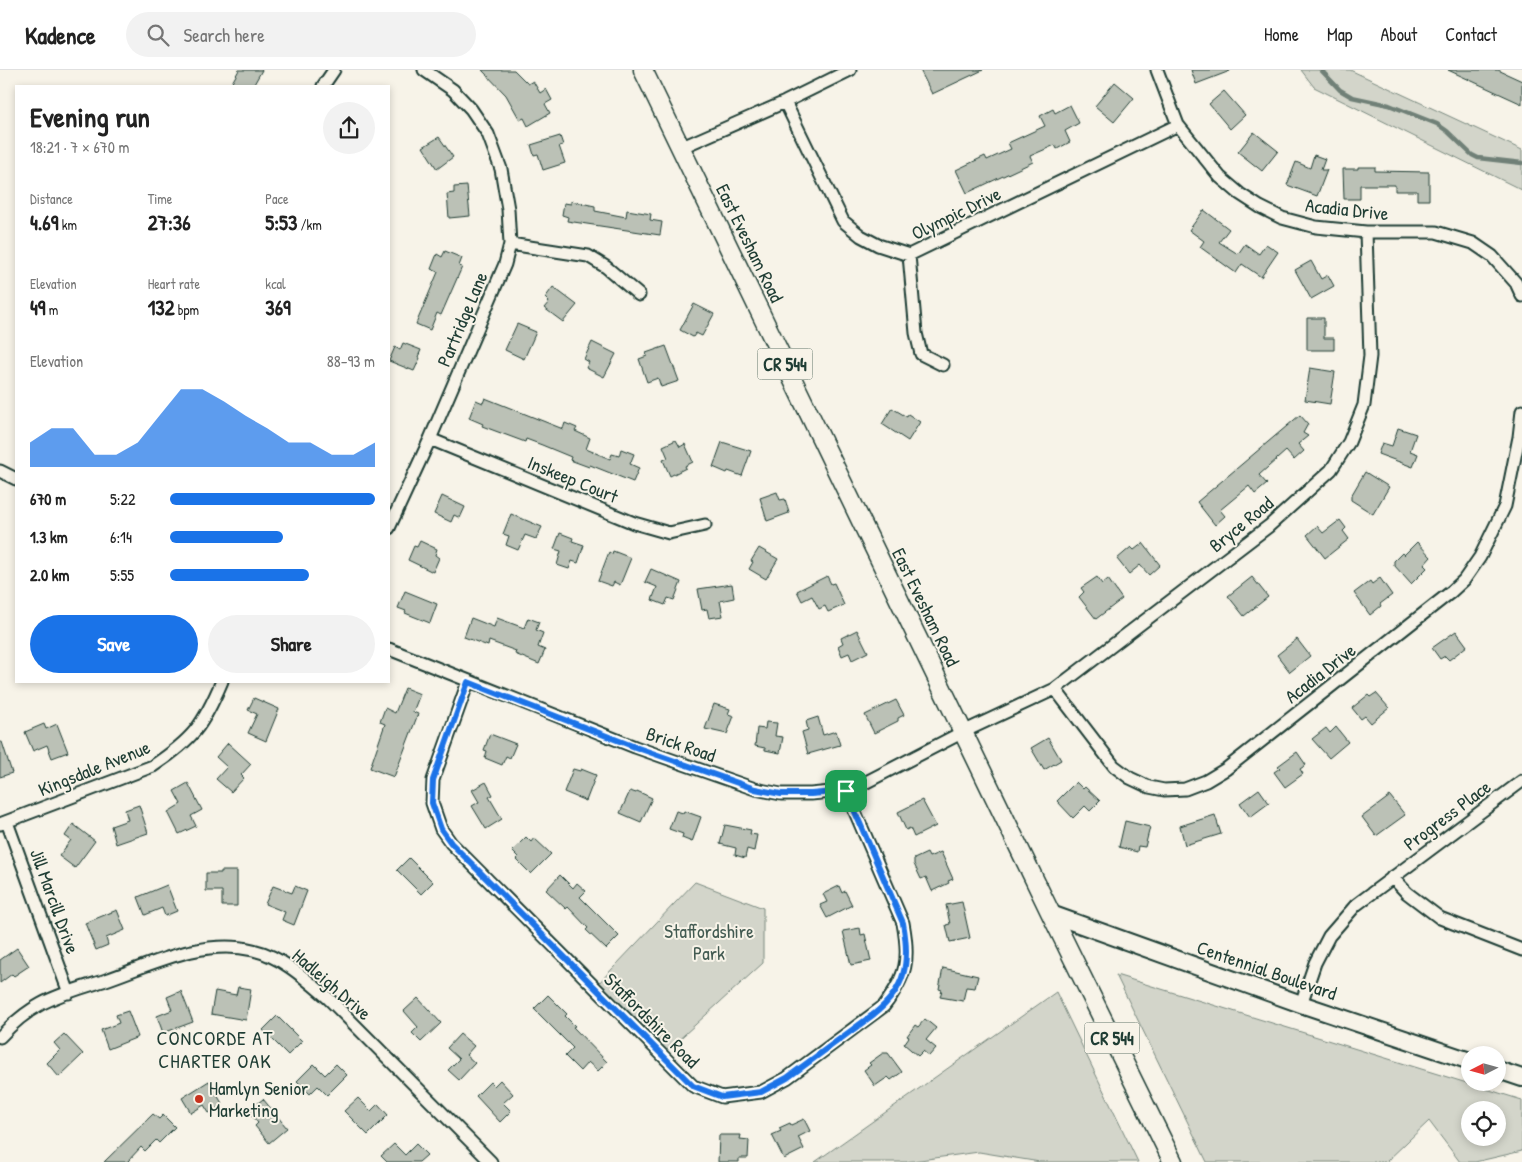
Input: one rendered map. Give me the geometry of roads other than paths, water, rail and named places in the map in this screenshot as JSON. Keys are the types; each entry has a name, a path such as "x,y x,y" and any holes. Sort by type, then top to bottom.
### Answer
{"main road":[{"name":"East Evesham Road","path":"643,70 1173,1162"},
{"name":"Centennial Boulevard","path":"1051,914 1301,1004 1461,1058"},
{"path":"1506,1073 1522,1078"}],"street":[{"path":"324,85 334,70"},
{"name":"Partridge Lane","path":"390,526 430,439 505,264 510,244 508,209 501,169 488,134 471,109 453,90 424,70"},
{"path":"680,148 785,102 850,70"},
{"name":"Acadia Drive","path":"1157,70 1178,125 1220,177 1240,194 1282,218 1316,227 1366,232 1436,232 1473,242 1492,256 1516,283 1522,296"},
{"name":"Olympic Drive","path":"785,102 844,222 860,236 878,246 909,255 1178,125"},
{"name":"Bryce Road","path":"963,732 1056,689 1269,526 1331,470 1349,442 1364,405 1370,356 1366,232"},
{"path":"510,244 588,256 606,267 639,296"},
{"path":"909,255 916,333 921,354 943,365"},
{"name":"Acadia Drive","path":"1056,689 1114,766 1130,778 1148,787 1164,790 1185,789 1206,781 1234,763 1464,580 1480,557 1505,506 1520,437 1522,411"},
{"name":"Inskeep Court","path":"430,439 634,523 669,533 705,525"},
{"path":"0,472 15,479"},
{"name":"Brick Road","path":"390,649 635,747 755,789 781,794 811,794 851,790 963,732"},
{"name":"Staffordshire Road","path":"468,682 433,780 432,803 441,829 451,843 693,1086 722,1097 761,1092 787,1078 884,1006 896,991 906,969 907,945 903,923 846,791"},
{"name":"Kingsdale Avenue","path":"4,823 153,766 176,751 193,736 209,712 221,683"},
{"name":"Progress Place","path":"1301,1004 1315,963 1329,936 1356,905 1522,781"},
{"name":"Jill Marcill Drive","path":"4,823 69,993"},
{"path":"1392,877 1407,893 1440,918 1522,950"},
{"name":"Hadleigh Drive","path":"0,1037 12,1024 42,1003 185,952 233,947 253,950 273,957 303,976 329,999 491,1162"}],"waterway":[{"path":"1321,70 1340,90 1352,97 1389,105 1437,124 1472,155 1478,158 1522,163"}],"place":[{"name":"Hamlyn Senior Marketing","path":"199,1099"}],"district":[{"name":"CONCORDE AT CHARTER OAK","path":"215,1048"}],"park label":[{"name":"Staffordshire Park","path":"709,942"}]}
